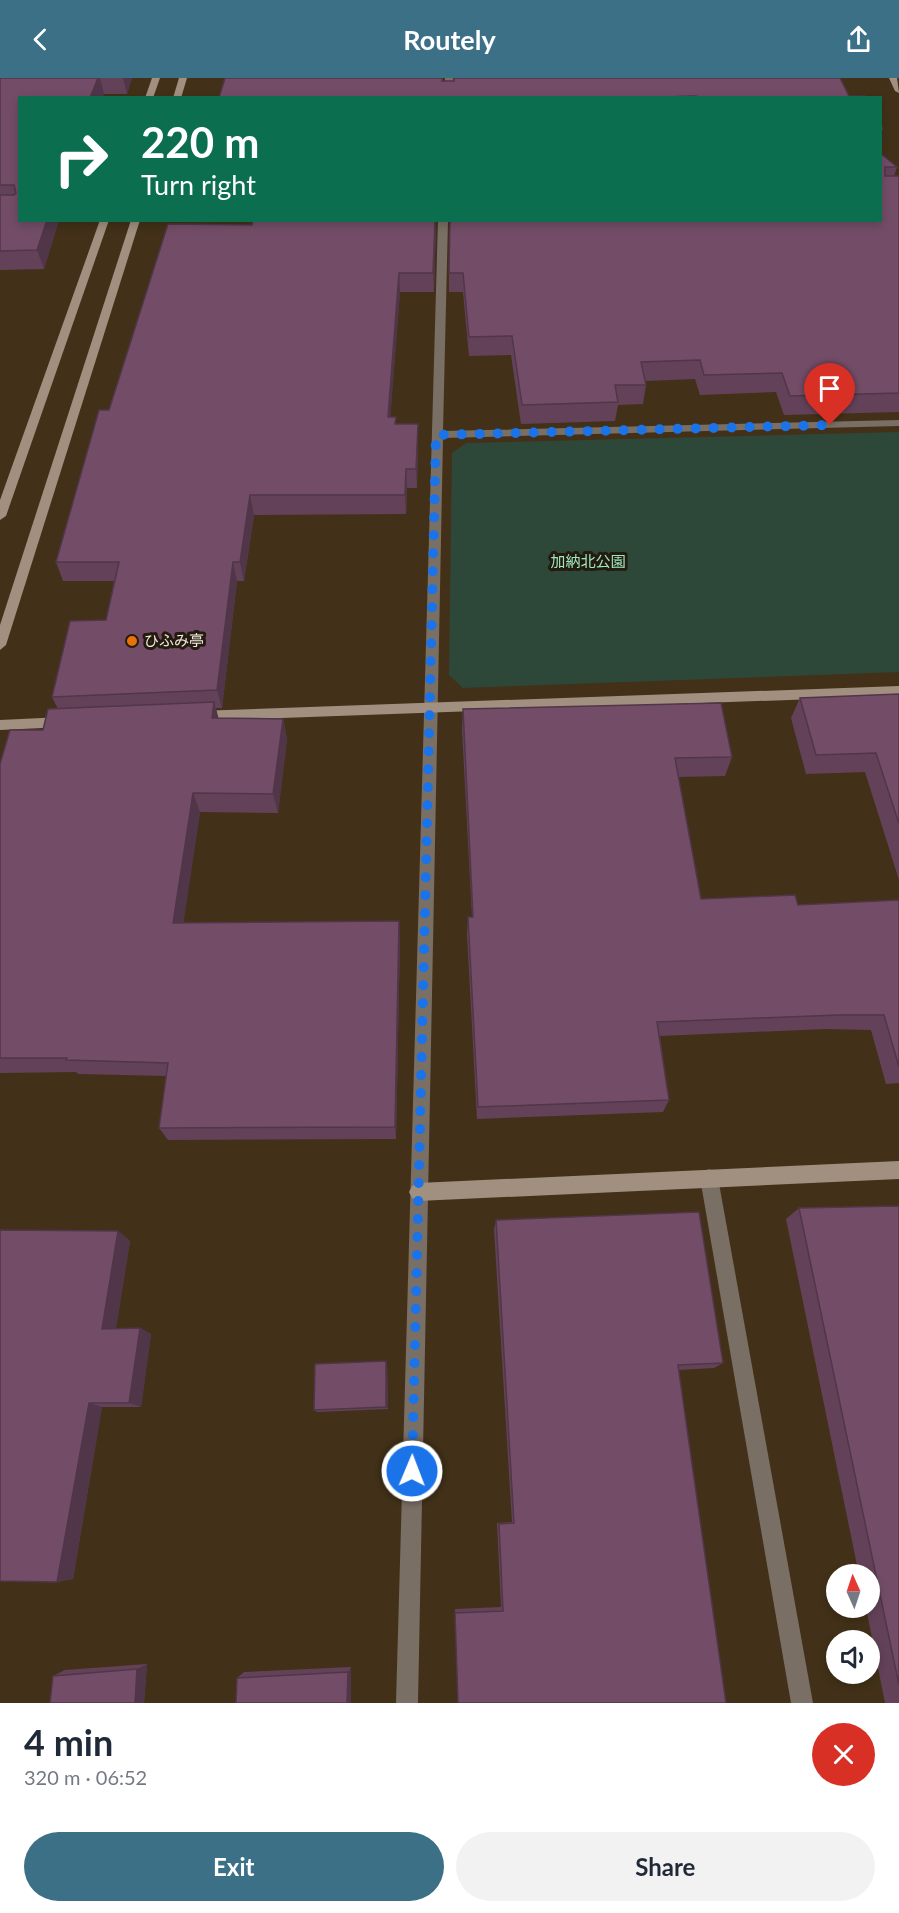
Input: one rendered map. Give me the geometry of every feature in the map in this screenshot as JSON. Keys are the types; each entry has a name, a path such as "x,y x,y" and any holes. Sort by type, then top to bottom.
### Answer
{"street":[{"path":"150,96 156,78"},
{"path":"178,96 183,78"},
{"path":"448,96 449,78"},
{"path":"893,78 899,91"},
{"path":"0,516 104,222"},
{"path":"0,645 135,222"},
{"path":"406,1703 442,222"},
{"path":"436,435 899,423"},
{"path":"179,717 430,705 899,691"},
{"path":"0,725 72,722"},
{"path":"418,1192 899,1170"},
{"path":"709,1178 802,1703"}],"green space":[{"name":"加納北公園","path":"899,432 899,672 463,688 449,675 452,453 466,443"}],"building":[{"path":"0,78 98,78 91,96 18,96 18,222 46,222 37,250 0,251 0,195 16,193 14,185 0,185"},
{"path":"225,78 442,78 442,81 454,81 454,78 840,78 849,96 696,96 220,96"},
{"path":"882,155 897,167 885,167 885,176 899,176 899,393 790,396 782,373 704,375 700,360 641,362 646,385 615,385 618,402 522,405 512,336 469,337 463,273 449,273 450,222 882,222"},
{"path":"253,222 435,222 433,273 399,273 388,417 396,417 395,424 418,424 416,469 406,469 405,495 250,495 240,562 233,562 217,690 52,697 70,621 106,620 119,562 56,562 99,410 109,410 168,224 252,225"},
{"path":"899,694 899,824 876,753 816,755 800,698"},
{"path":"214,702 212,718 283,719 273,794 193,793 173,923 399,921 395,1127 159,1128 168,1063 66,1060 67,1058 0,1058 0,764 10,730 43,730 48,709"},
{"path":"721,703 732,757 675,758 701,899 795,895 798,905 899,900 899,1067 884,1015 657,1022 669,1100 478,1107 468,917 473,917 463,709"},
{"path":"899,1206 899,1685 880,1594 880,1564 874,1564 799,1208"},
{"path":"699,1212 723,1363 678,1365 726,1703 458,1703 455,1613 503,1611 499,1524 514,1523 496,1220"},
{"path":"0,1230 118,1231 102,1329 140,1328 129,1403 89,1403 57,1582 0,1581"},
{"path":"386,1361 386,1407 314,1410 315,1364"},
{"path":"137,1669 135,1703 50,1703 53,1676"},
{"path":"348,1672 347,1703 236,1703 237,1678"}],"place":[{"name":"ひふみ亭","path":"132,641"}],"route":[{"path":"412,1471 436,435 830,425"}]}
